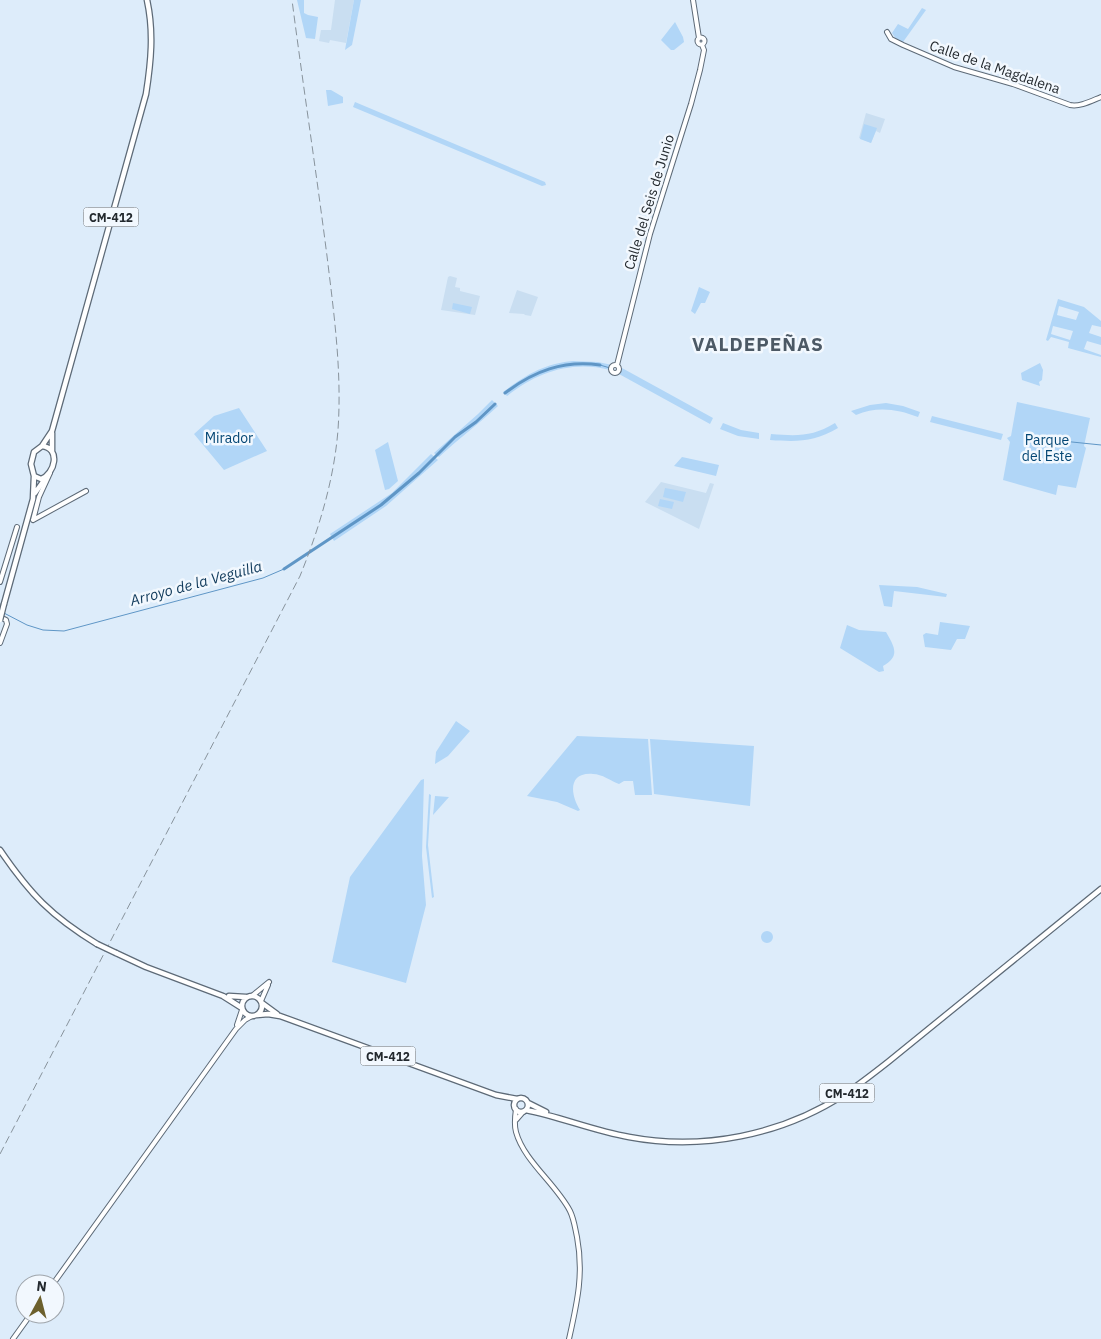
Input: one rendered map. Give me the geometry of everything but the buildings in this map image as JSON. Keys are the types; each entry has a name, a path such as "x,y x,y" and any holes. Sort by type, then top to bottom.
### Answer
{"main road":[{"name":"CM-412","path":"32,499 42,481 49,475 54,463 52,431 146,94 152,46 147,0"},
{"name":"CM-412","path":"0,618 32,499 34,476 31,469 31,460 34,452 42,446 52,431"},
{"path":"42,446 52,451"},
{"path":"34,476 41,478 49,475"},
{"name":"CM-412","path":"0,850 20,880 40,903 69,926 97,944 146,967 223,996 238,998 257,997 280,1016 496,1095 517,1099 524,1098 552,1115 589,1128 642,1140 676,1142 732,1138 763,1131 816,1110 854,1087 888,1062 1101,888"},
{"name":"CM-412","path":"223,996 246,1014 254,1016 280,1016"},
{"path":"242,1009 243,1002 249,997"},
{"path":"254,1016 261,1010 261,1002"},
{"name":"CM-412","path":"496,1095 515,1108 552,1115"},
{"path":"515,1108 517,1099"},
{"path":"524,1111 528,1102"}],"street":[{"name":"Calle del Seis de Junio","path":"616,365 650,234 700,70 704,50 702,45 698,43 699,38 692,0"},
{"name":"Calle de la Magdalena","path":"887,32 890,39 948,64 1074,106 1101,97"},
{"path":"49,475 39,497 33,520 86,491"},
{"path":"0,582 17,527"},
{"path":"0,618 6,620 7,624 0,643"},
{"path":"249,997 269,982 261,1002"},
{"path":"236,1029 241,1018 242,1009"},
{"path":"60,1274 236,1029 245,1020 254,1016"},
{"path":"515,1108 516,1133 569,1210 574,1221 579,1252 580,1279 569,1339"},
{"path":"516,1120 524,1111"},
{"path":"13,1339 24,1324"}],"shaded area":[{"path":"335,0 354,0 346,43 330,40 329,43 319,41 321,30 331,30"},
{"path":"866,113 885,119 880,133 876,131 871,143 859,138"},
{"path":"448,277 457,278 455,287 460,288 460,291 480,296 475,315 441,310"},
{"path":"517,290 538,297 531,316 509,313"},
{"path":"661,482 706,493 710,483 714,484 699,529 645,502"}],"green space":[{"path":"297,0 304,0 304,13 318,17 315,39 306,38"},
{"path":"354,0 361,0 352,45 345,50"},
{"path":"922,8 926,10 903,42 896,39 892,33 898,24 908,29"},
{"path":"675,22 684,42 674,50 671,50 661,40"},
{"path":"326,90 331,90 343,97 343,103 328,106"},
{"path":"355,102 545,182 546,185 542,186 353,107"},
{"path":"864,124 877,128 871,143 860,139"},
{"path":"699,287 710,292 705,303 701,303 695,314 691,311"},
{"path":"1058,299 1084,307 1101,321 1101,327 1092,325 1089,333 1101,337 1101,345 1087,341 1084,349 1101,355 1101,357 1068,348 1069,342 1051,337 1048,341 1046,340","holes":["1059,306 1079,312 1076,320 1057,315","1053,326 1073,331 1070,340 1051,334"]},
{"path":"453,303 472,307 470,314 452,309"},
{"path":"562,362 598,362 612,365 610,370 582,366 556,370 530,380 507,396 503,392 535,371"},
{"path":"1040,363 1043,370 1042,380 1039,382 1040,386 1022,380 1021,373"},
{"path":"622,368 713,418 710,424 619,374"},
{"path":"492,400 498,406 491,413 439,457 434,453 478,414"},
{"name":"Parque del Este","path":"1017,402 1090,418 1084,446 1086,448 1076,488 1058,485 1056,495 1003,480 1010,442 1007,438 1011,436"},
{"path":"886,403 920,412 918,417 887,410 872,410 856,415 851,411 870,405"},
{"name":"Mirador","path":"239,408 267,451 224,470 194,434 214,416"},
{"path":"932,416 1003,434 1001,440 930,422"},
{"path":"723,423 741,430 759,433 759,439 738,436 720,429"},
{"path":"835,423 838,428 821,436 806,440 770,440 771,434 804,435 827,428"},
{"path":"388,442 398,481 385,490 375,450"},
{"path":"431,454 438,460 386,506 334,541 330,534 392,493"},
{"path":"682,457 719,465 716,476 674,466"},
{"path":"665,488 686,492 683,502 663,497"},
{"path":"660,499 674,502 672,509 658,506"},
{"path":"879,585 917,587 947,594 946,597 894,591 892,607 884,606"},
{"path":"940,622 970,626 965,639 957,639 951,650 925,647 923,635 926,633 938,635"},
{"path":"847,625 859,630 886,632 893,646 894,655 883,666 884,671 879,672 840,648"},
{"path":"456,721 470,731 448,756 435,764 436,752"},
{"path":"577,736 648,739 652,795 635,795 633,781 624,781 619,784 603,776 585,774 575,780 573,785 574,797 580,810 578,811 557,802 527,796"},
{"path":"650,739 754,746 750,806 654,794"},
{"path":"424,779 422,856 426,905 406,983 332,962 350,877 421,780"},
{"path":"429,794 431,795 428,845 434,897 432,898 426,847"},
{"path":"435,796 449,797 433,815"},
{"path":"767,931 773,937 767,943 761,937"}],"waterway":[{"name":"Arroyo de la Veguilla","path":"505,393 538,373 550,369 574,364 600,365"},
{"name":"Arroyo de la Veguilla","path":"600,365 610,368"},
{"name":"Arroyo de la Veguilla","path":"284,569 381,505 419,473 455,437 476,422 495,404"},
{"name":"Arroyo de la Veguilla","path":"1043,439 1101,445"},
{"name":"Arroyo de la Veguilla","path":"2,612 27,625 43,630 64,631 263,578 284,569"}],"railway":[{"path":"0,1154 300,576 325,504 338,430 338,364 327,256 292,0"}],"district":[{"name":"VALDEPEÑAS","path":"758,344"}]}
